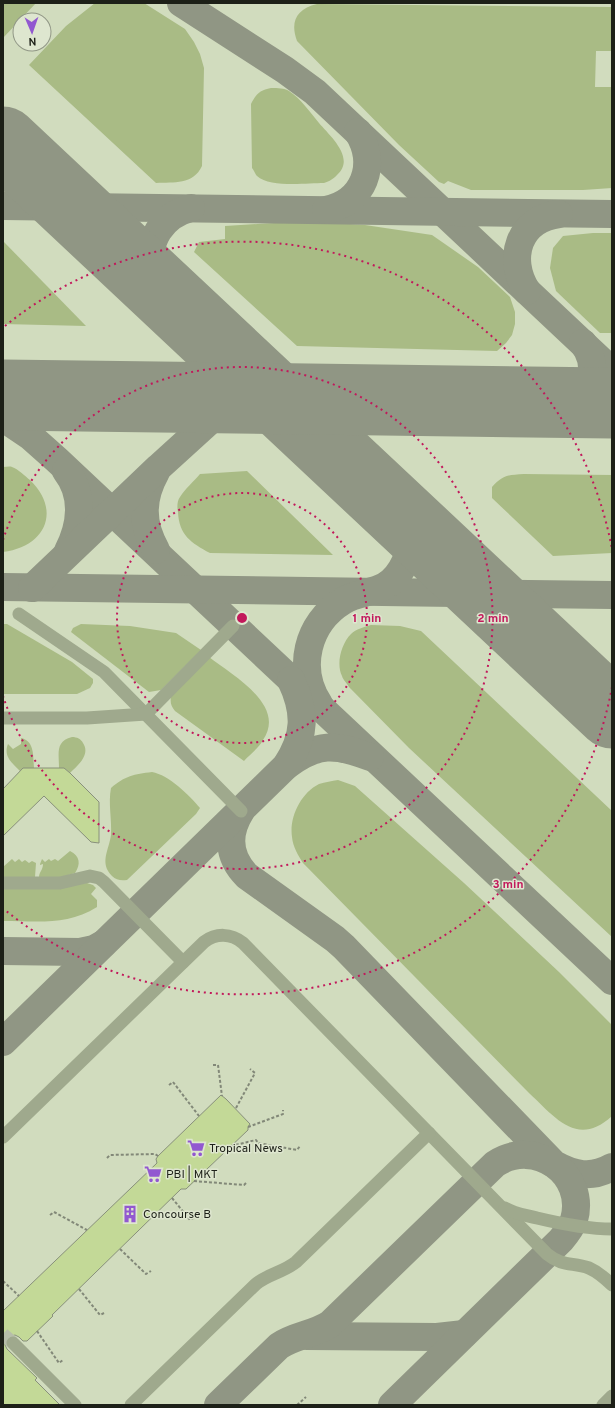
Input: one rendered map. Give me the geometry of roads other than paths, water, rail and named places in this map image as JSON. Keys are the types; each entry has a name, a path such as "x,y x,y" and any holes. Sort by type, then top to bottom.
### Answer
{"lane":[{"path":"19,614 104,672 241,810"},
{"path":"3,718 87,718 146,714 233,626"},
{"path":"3,883 54,884 87,876 99,878 183,962"},
{"path":"3,1138 204,942 212,937 226,935 240,940 552,1258 563,1263 588,1268 601,1275 612,1285"},
{"path":"131,1405 256,1284 268,1276 286,1269 296,1262 429,1133"},
{"path":"496,1202 506,1209 517,1213 582,1228 612,1238"},
{"path":"582,1228 612,1229"},
{"path":"13,1343 75,1405"},
{"path":"603,1405 612,1396"}],"tunnel":[{"path":"3,1334 13,1343"}],"place":[{"name":"Tropical News","path":"196,1148"},
{"name":"PBI | MKT","path":"153,1174"},
{"name":"Concourse B","path":"130,1214"}]}
